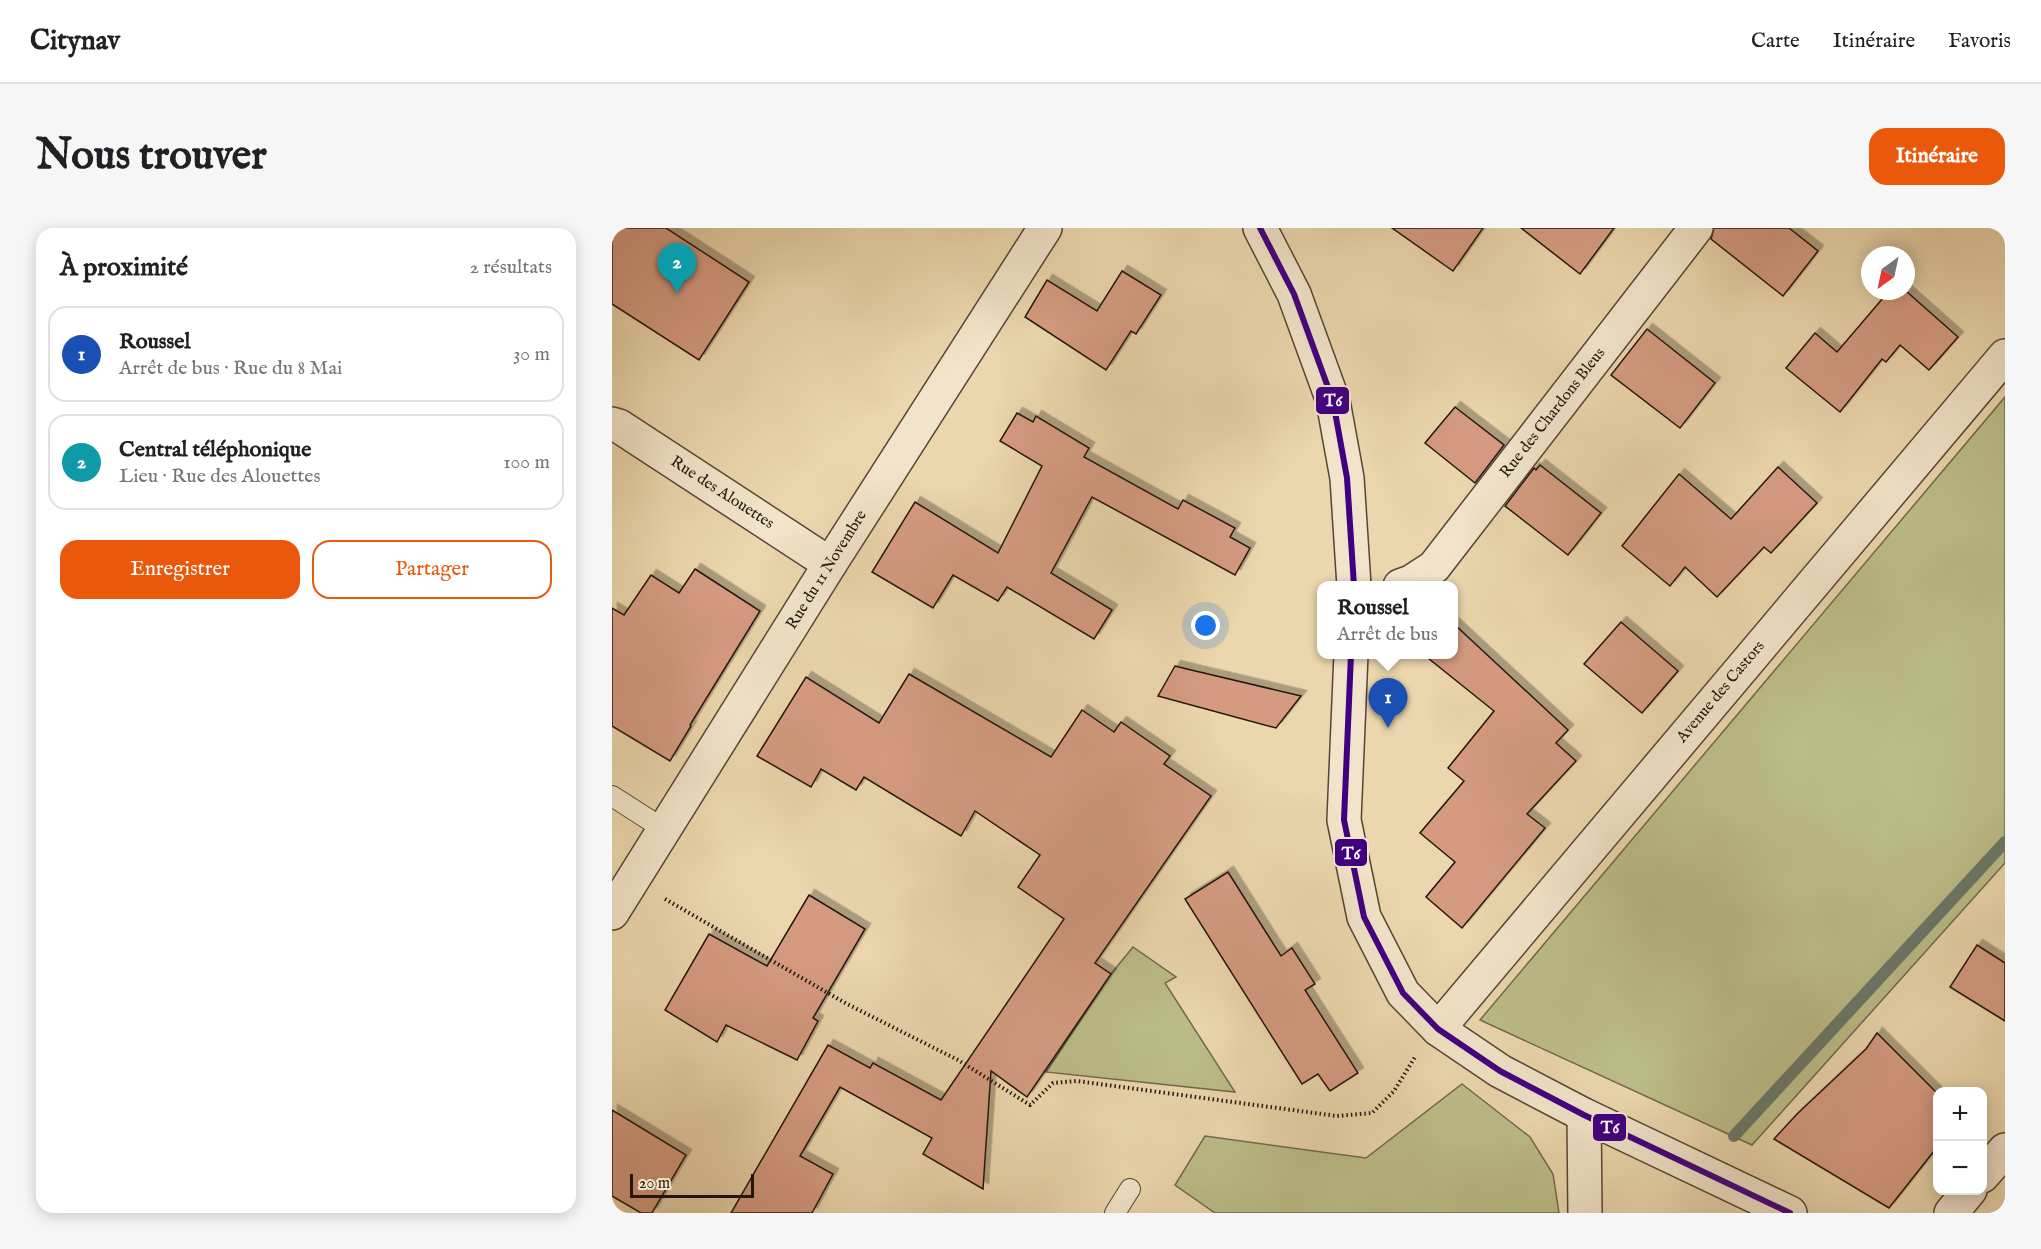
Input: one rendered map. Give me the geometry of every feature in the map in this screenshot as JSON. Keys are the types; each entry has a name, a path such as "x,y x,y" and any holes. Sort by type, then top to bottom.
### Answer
{"street":[{"name":"Rue du 11 Novembre","path":"612,913 1044,228"},
{"path":"1260,228 1294,294 1333,401 1347,478 1359,581"},
{"name":"Rue des Chardons Bleus","path":"1413,581 1434,567 1696,228"},
{"name":"Avenue des Castors","path":"1438,1029 2005,356"},
{"name":"Rue des Alouettes","path":"612,424 619,426 830,564"},
{"path":"1351,659 1344,820 1364,917 1403,993 1438,1029 1500,1071 1584,1115 1790,1213"},
{"path":"1584,1115 1585,1213"},
{"path":"1987,1171 2005,1150"},
{"path":"1951,1213 1967,1195"}],"lane":[{"path":"612,796 665,830"},
{"path":"1115,1213 1130,1189"}],"path":[{"path":"633,880 847,1004 958,1060 1030,1105 1053,1083 1077,1081 1337,1116 1371,1113 1394,1091 1416,1055 1438,1029"}],"green space":[{"path":"2005,397 2005,863 1752,1145 1480,1020"},
{"path":"1133,947 1176,977 1165,983 1235,1092 1046,1072 1111,974"},
{"path":"1462,1084 1530,1137 1553,1174 1559,1213 1215,1213 1175,1185 1205,1136 1366,1158"}],"building":[{"path":"612,228 666,228 749,282 699,360 612,304"},
{"path":"1392,228 1483,228 1453,271"},
{"path":"1521,228 1614,228 1580,274"},
{"path":"1714,228 1789,228 1818,251 1783,296 1711,239"},
{"path":"1122,271 1161,295 1136,334 1131,331 1106,370 1025,317 1047,280 1097,311"},
{"path":"1915,299 1958,337 1929,370 1900,345 1886,362 1882,359 1840,412 1786,368 1815,333 1837,352 1881,300"},
{"path":"1647,329 1715,383 1680,428 1611,375"},
{"path":"1455,407 1504,445 1475,483 1425,443"},
{"path":"1017,413 1033,422 1036,416 1089,448 1084,457 1178,509 1183,500 1235,528 1230,537 1250,548 1235,575 1092,497 1051,573 1112,610 1094,639 1007,587 998,601 953,575 933,608 872,572 915,502 998,553 1042,466 1000,441"},
{"path":"1540,465 1601,513 1568,555 1505,506 1534,468 1536,470"},
{"path":"1778,467 1817,503 1771,553 1764,547 1717,597 1685,567 1670,586 1622,546 1679,474 1731,519"},
{"path":"695,569 760,611 670,761 612,726 612,608 624,615 651,575 679,593"},
{"path":"1621,622 1678,671 1642,713 1584,664"},
{"path":"1458,628 1568,730 1556,743 1576,761 1527,814 1545,828 1462,928 1426,897 1455,862 1420,833 1464,781 1448,768 1494,711 1429,659 1458,659"},
{"path":"1175,666 1301,696 1276,728 1158,696"},
{"path":"909,674 1051,757 1082,710 1114,732 1121,722 1170,756 1164,764 1211,796 1095,963 1111,974 1027,1097 991,1071 983,1189 923,1154 932,1138 840,1087 800,1156 833,1174 812,1213 731,1213 828,1045 870,1068 873,1063 941,1100 1064,919 1018,887 1040,855 975,811 961,836 864,777 856,790 821,769 811,787 757,756 806,677 879,723"},
{"path":"1228,872 1281,956 1292,948 1315,984 1305,990 1358,1073 1330,1091 1318,1074 1302,1084 1185,899"},
{"path":"809,895 865,929 813,1018 818,1021 797,1060 726,1025 717,1042 665,1010 709,934 767,966"},
{"path":"1977,945 2005,963 2005,1021 1950,987"},
{"path":"1877,1033 1933,1089 1933,1152 1889,1208 1774,1139 1866,1049"},
{"path":"612,1110 686,1155 652,1213 641,1213 612,1196"}],"waterway":[{"path":"1734,1136 2005,842"}],"transit line":[{"name":"T6","path":"1260,228 1294,294 1333,401 1347,478 1354,581"},
{"name":"T6","path":"1351,659 1344,820 1364,917 1403,993 1438,1029 1500,1071 1584,1115 1790,1213"}],"place":[{"name":"Central téléphonique","path":"677,293"},
{"name":"Roussel","path":"1388,728"}]}
